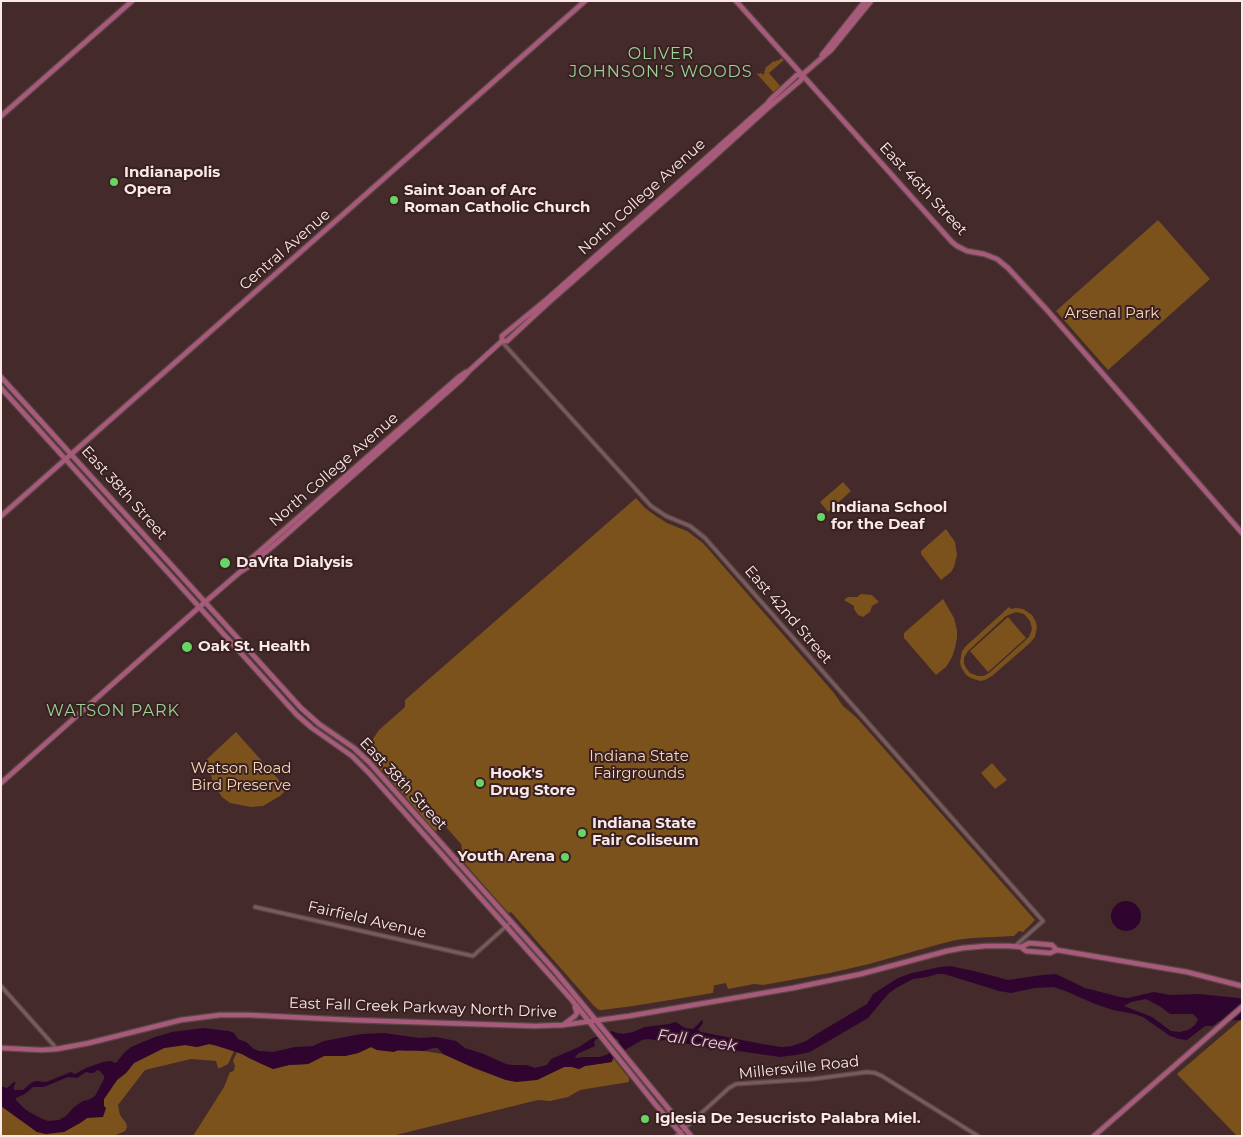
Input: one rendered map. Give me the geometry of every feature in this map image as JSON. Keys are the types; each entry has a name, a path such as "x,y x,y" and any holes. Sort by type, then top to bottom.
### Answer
{"main road":[{"path":"1,116 132,1"},
{"name":"Central Avenue","path":"1,516 585,1"},
{"name":"East 46th Street","path":"736,1 951,241 963,250 988,255 997,259 1008,268 1242,533"},
{"name":"North College Avenue","path":"818,60 865,1"},
{"name":"North College Avenue","path":"1,783 240,572 245,564 460,376 470,370 502,341 507,341 769,107 802,80 802,75 831,50 871,1"},
{"name":"East 38th Street","path":"2,380 304,712 318,724 354,748 369,762 556,972 691,1136"},
{"name":"East 38th Street","path":"1,388 300,718 348,753 365,768 571,999 679,1135"},
{"name":"East Fall Creek Parkway North Drive","path":"1,1048 57,1049 89,1043 188,1018 220,1015 249,1014 351,1020 535,1026 563,1025 638,1014 841,978 947,951 978,947 1014,946 1021,947 1026,951 1050,953 1057,950 1188,972 1242,986"},
{"path":"563,1025 577,1013 571,999"},
{"path":"1094,1136 1242,1008"}],"street":[{"name":"East 42nd Street","path":"502,341 651,506 666,516 690,526 705,538 1043,921 1014,946"},
{"name":"Fairfield Avenue","path":"255,907 473,956 506,927"},
{"path":"506,927 512,922"},
{"path":"1,986 57,1049"},
{"name":"Millersville Road","path":"684,1128 734,1084 813,1079 864,1072 885,1078 978,1136"},
{"path":"679,1135 684,1128"}],"green space":[{"path":"781,58 784,60 769,73 781,87 774,93 757,74 761,73 763,75 765,68"},
{"name":"Arsenal Park","path":"1158,220 1210,279 1108,370 1056,311"},
{"path":"843,482 851,491 828,512 820,502"},
{"name":"Indiana State Fairgrounds","path":"636,498 656,516 667,523 687,531 703,543 834,693 843,706 857,718 1035,920 1023,932 1019,931 1014,936 956,940 830,973 728,989 726,983 714,985 713,993 599,1010 459,857 462,849 461,844 445,826 435,831 365,751 379,730 405,707 405,700"},
{"path":"946,529 955,542 957,555 951,572 941,580 921,554 921,551"},
{"path":"861,594 872,595 879,602 872,606 870,612 863,617 858,615 854,606 844,600"},
{"path":"943,599 954,618 957,638 952,657 946,667 936,675 904,638 904,633"},
{"path":"1009,607 1011,609 1023,609 1032,615 1036,622 1035,637 1030,643 985,680 980,681 971,678 966,675 961,667 962,651","holes":["1016,612 1024,614 1030,621 1032,629 1029,637 989,673 984,676 970,673 964,663 964,658 968,651 1006,616"]},
{"path":"1008,617 1026,638 988,672 970,651"},
{"name":"Watson Road Bird Preserve","path":"236,732 287,789 280,796 263,806 251,807 230,803 222,797 212,779 207,759"},
{"path":"992,763 1007,780 995,789 981,773"},
{"path":"1242,1020 1242,1136 1237,1136 1177,1074"},
{"path":"209,1044 234,1051 228,1064 218,1068 216,1061 191,1059 145,1070 118,1105 120,1115 127,1127 125,1131 114,1136 1,1136 1,1106 37,1132 63,1132 80,1123 104,1106 104,1099 117,1080 134,1063 164,1048 185,1045 197,1047"},
{"path":"371,1047 377,1050 417,1050 443,1054 506,1080 537,1080 564,1067 579,1069 585,1066 611,1062 613,1058 629,1078 629,1082 580,1090 568,1097 550,1101 538,1100 392,1136 193,1136 224,1087 230,1072 234,1070 233,1061 237,1052 273,1069 289,1065 308,1064 324,1056 345,1056"}],"water":[{"path":"1126,901 1136,906 1141,916 1136,926 1126,931 1116,926 1111,916 1116,906"},
{"name":"Fall Creek","path":"950,966 1008,980 1056,974 1085,988 1128,998 1154,992 1170,995 1199,994 1238,998 1242,999 1242,1020 1219,1021 1213,1026 1205,1026 1187,1040 1179,1039 1170,1036 1143,1017 1095,1004 1054,987 1035,988 1011,993 944,974 937,974 913,979 896,988 888,994 868,1018 810,1052 796,1055 780,1057 718,1048 711,1051 699,1045 680,1043 667,1039 660,1041 648,1039 642,1040 627,1049 613,1058 612,1062 585,1066 579,1069 564,1067 537,1080 516,1082 474,1068 443,1054 438,1048 424,1051 398,1050 394,1052 377,1050 371,1047 345,1056 324,1056 308,1064 289,1065 273,1069 242,1054 215,1045 209,1044 197,1047 185,1045 164,1048 134,1063 117,1080 104,1099 104,1106 106,1108 103,1117 87,1118 64,1132 46,1134 37,1132 1,1106 1,1086 7,1088 14,1082 16,1083 14,1090 23,1090 36,1081 46,1082 71,1072 75,1074 103,1062 110,1061 116,1063 131,1047 155,1037 172,1032 203,1028 229,1031 254,1049 273,1052 295,1047 313,1046 324,1041 361,1034 384,1033 420,1038 436,1037 456,1041 465,1048 506,1064 527,1065 535,1068 547,1065 551,1059 612,1031 623,1034 645,1027 676,1022 685,1028 693,1029 702,1020 703,1023 698,1030 701,1032 762,1044 782,1047 792,1046 806,1041 867,1004 873,994 898,978","holes":["1146,999 1170,1014 1193,1014 1198,1019 1195,1025 1188,1030 1180,1032 1171,1031 1152,1017 1124,1006 1131,1002","596,1039 617,1039 619,1043 608,1054 600,1057 575,1057 579,1053 595,1046 594,1042","97,1070 104,1076 95,1096 83,1101 59,1120 48,1121 40,1118 26,1110 16,1100 16,1098 25,1094 33,1087 44,1087 68,1077 77,1078 86,1072 94,1073"]}],"place":[{"name":"Indianapolis Opera","path":"114,182"},
{"name":"Saint Joan of Arc Roman Catholic Church","path":"394,200"},
{"name":"Indiana School for the Deaf","path":"821,517"},
{"name":"DaVita Dialysis","path":"225,563"},
{"name":"Oak St. Health","path":"187,647"},
{"name":"Hook's Drug Store","path":"480,783"},
{"name":"Indiana State Fair Coliseum","path":"582,833"},
{"name":"Youth Arena","path":"565,857"},
{"name":"Iglesia De Jesucristo Palabra Miel.","path":"645,1119"}],"district":[{"name":"OLIVER JOHNSON'S WOODS","path":"661,63"},
{"name":"WATSON PARK","path":"113,711"}]}
